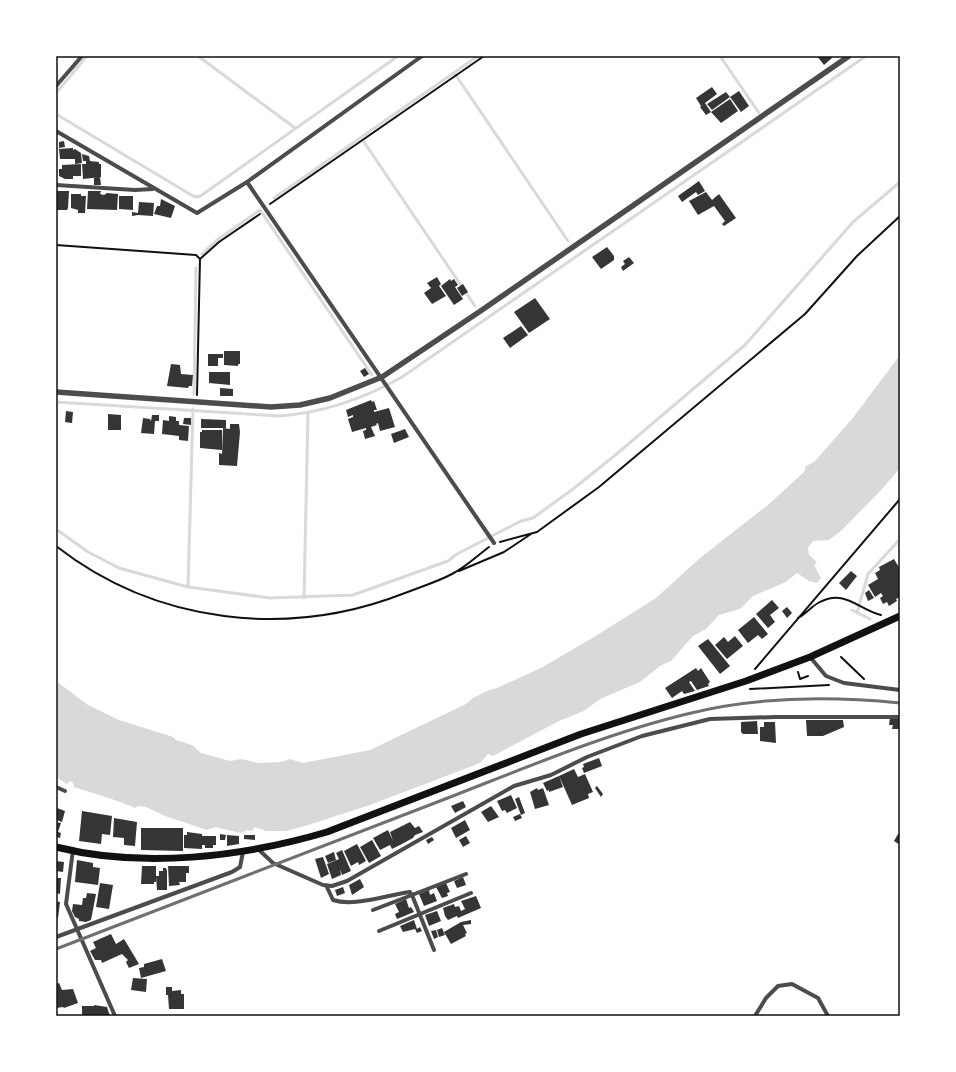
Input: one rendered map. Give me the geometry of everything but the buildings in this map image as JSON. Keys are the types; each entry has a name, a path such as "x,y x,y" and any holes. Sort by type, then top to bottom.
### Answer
{"main road":[{"path":"56,847 138,857 190,857 243,852 327,832 581,734 746,681 810,656 897,617"}],"street":[{"path":"56,86 82,56"},
{"path":"56,131 153,189 197,213 247,182 422,56"},
{"path":"56,392 257,406 300,405 345,393 382,377 495,301 849,56"},
{"path":"247,182 322,294 382,377 492,540"},
{"path":"56,185 135,190 153,189"},
{"path":"810,656 826,676 844,683 900,690"},
{"path":"258,849 273,862 326,885 332,886 347,881 514,786 551,775 587,757 642,736 710,719 784,717 900,717"},
{"path":"56,787 65,791"},
{"path":"73,850 66,904 115,1016"},
{"path":"56,937 232,872 240,867 243,852"},
{"path":"373,910 466,874"},
{"path":"326,885 333,900 340,903 410,892 434,950"},
{"path":"379,931 471,893"},
{"path":"755,1016 766,998 778,986 792,984 818,998 828,1016"}],"path":[{"path":"265,208 484,56"},
{"path":"197,402 200,259 219,242 261,214"},
{"path":"56,546 98,575 149,598 195,612 243,619 302,618 349,610 397,596 478,564 504,552 533,533 551,524 599,487 805,314 857,256 900,216"},
{"path":"56,245 196,255 200,259"},
{"path":"746,681 796,618 900,499"},
{"path":"456,572 492,540 533,533"},
{"path":"796,618 805,614 817,604 832,598 846,598 873,613 897,617"},
{"path":"841,656 871,686"},
{"path":"798,672 800,679 799,686"},
{"path":"800,679 808,676"},
{"path":"743,690 844,683"}],"shaded area":[{"path":"900,355 900,468 884,487 842,530 829,540 813,541 808,548 809,555 817,562 814,565 821,578 817,583 809,581 797,573 786,582 753,596 740,609 719,615 706,629 693,636 671,661 660,666 640,682 600,699 584,711 559,721 493,756 488,754 480,763 370,805 305,826 286,831 266,831 255,827 252,831 247,830 241,833 215,827 207,830 165,816 146,807 139,806 135,808 74,787 73,783 70,781 67,784 56,777 56,681 88,705 119,720 173,737 176,740 192,745 201,753 230,761 241,759 258,763 281,762 290,759 303,763 370,750 466,704 473,698 487,691 541,668 656,598 700,558 768,505 804,472 806,466 814,462 852,419"}],"waterway":[{"path":"56,93 87,56"},
{"path":"198,56 295,128"},
{"path":"56,114 193,196 199,197 398,56"},
{"path":"274,198 478,56"},
{"path":"720,56 759,113"},
{"path":"56,402 279,416 311,412 327,408 373,392 402,377 866,56"},
{"path":"455,74 568,241"},
{"path":"364,142 475,306"},
{"path":"56,529 88,552 119,568 188,587 270,598 353,595 448,561 457,554 521,521 533,518 613,457 745,345 853,222 900,182"},
{"path":"202,254 217,240 260,210 372,375"},
{"path":"194,394 196,268"},
{"path":"188,587 193,409"},
{"path":"304,598 308,413"},
{"path":"857,613 868,574 900,539"},
{"path":"852,610 870,619"}],"railway":[{"path":"56,949 556,756 654,723 713,708 766,701 793,699 847,699 900,703"}]}
